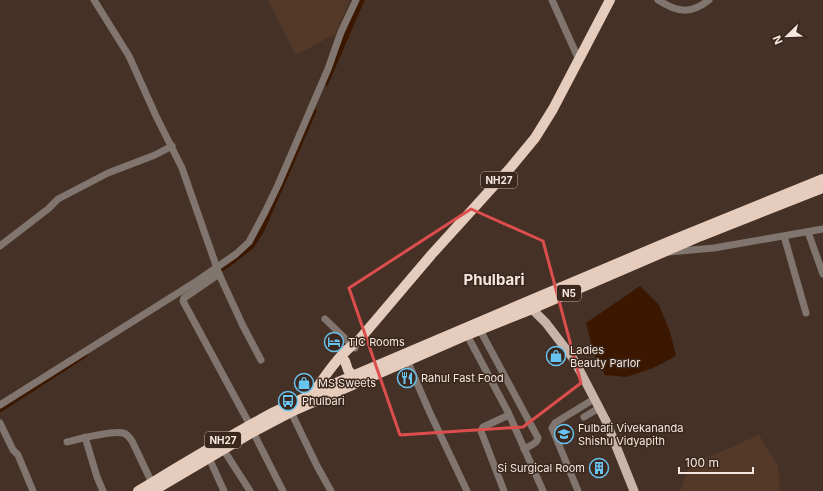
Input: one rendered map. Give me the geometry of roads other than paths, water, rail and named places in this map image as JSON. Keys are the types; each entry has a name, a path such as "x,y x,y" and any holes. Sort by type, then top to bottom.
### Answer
{"highway":[{"name":"NH27","path":"152,487 251,428 314,398 319,384 530,144 553,109 610,0"},
{"name":"N5","path":"314,398 480,330 540,300 677,238 823,179"},
{"name":"N5","path":"540,300 665,253 701,236 823,188"},
{"name":"N5","path":"323,389 530,305"},
{"name":"NH27","path":"138,491 152,487 209,458 251,428 306,406 323,389 345,361 355,344"},
{"path":"345,361 348,370 353,376"}],"main road":[{"path":"540,300 546,323"},
{"path":"530,305 572,357 599,408 618,451 632,491"}],"street":[{"path":"94,0 129,56 156,116 172,146 182,168 218,271 243,326 261,360"},
{"path":"283,491 183,301 184,298 218,271 249,242 265,212 328,69 341,32 356,0"},
{"path":"552,0 579,60"},
{"path":"658,0 669,7 681,10 696,9 709,0"},
{"path":"0,246 48,209 58,199 108,173 155,155 172,146"},
{"path":"665,253 714,248 823,229"},
{"path":"808,232 823,274"},
{"path":"784,236 806,313"},
{"path":"0,405 218,271"},
{"path":"325,319 355,344"},
{"path":"480,330 538,438 535,444 524,449"},
{"path":"467,335 509,415 543,491"},
{"path":"407,360 467,491"},
{"path":"578,491 552,428 555,423 594,399"},
{"path":"584,417 599,408"},
{"path":"291,412 331,491"},
{"path":"504,491 481,428 509,415"},
{"path":"0,424 13,450 18,455 33,491"},
{"path":"67,442 85,437 123,433 128,436 152,487"},
{"path":"85,437 97,477 103,491"},
{"path":"223,449 250,491"},
{"path":"209,458 224,491"}],"waterway":[{"path":"326,83 362,0"},
{"path":"216,273 252,246 262,230 314,111"},
{"path":"0,410 85,355"}],"place":[{"name":"TIC Rooms","path":"334,342"},
{"name":"Ladies Beauty Parlor","path":"556,356"},
{"name":"Rahul Fast Food","path":"407,378"},
{"name":"MS Sweets","path":"304,383"},
{"name":"Phulbari","path":"288,401"},
{"name":"Fulbari Vivekananda Shishu Vidyapith","path":"564,434"},
{"name":"Si Surgical Room","path":"599,468"}],"district":[{"name":"Phulbari","path":"494,280"}]}
